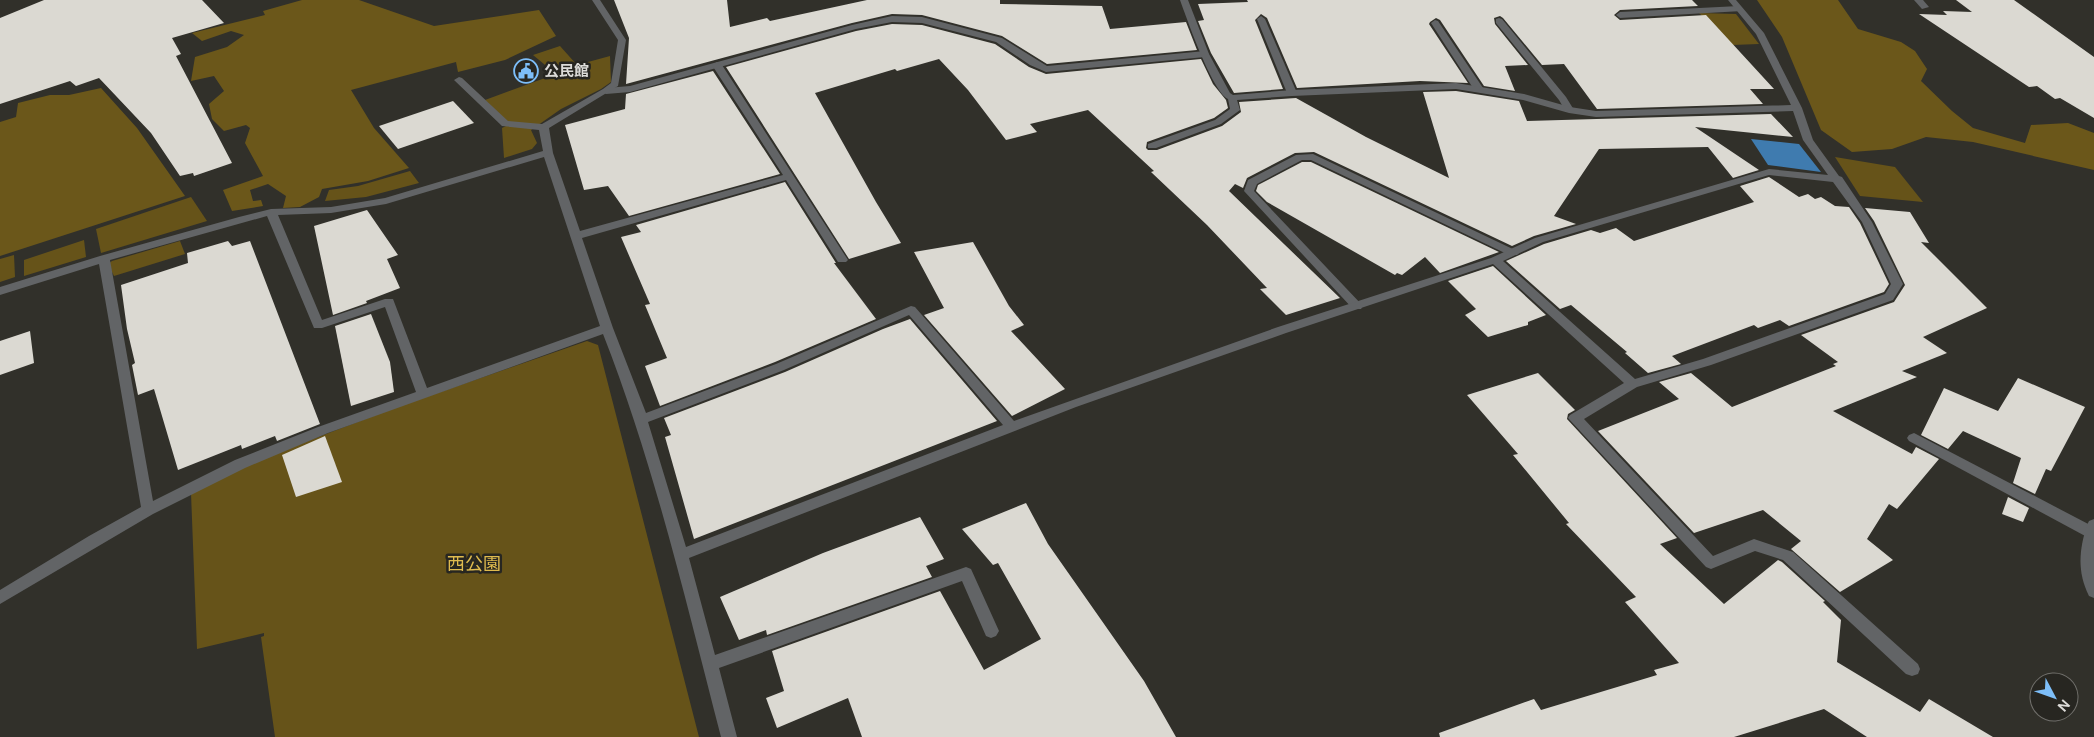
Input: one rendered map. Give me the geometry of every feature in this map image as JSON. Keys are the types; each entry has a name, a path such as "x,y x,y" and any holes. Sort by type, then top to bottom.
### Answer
{"street":[{"path":"460,80 505,124 544,127 606,91 615,84 622,40 596,0"},
{"path":"1184,0 1205,54 1226,95 1232,98 1292,93 1456,86 1478,88 1524,97 1569,110 1596,114 1797,108"},
{"path":"1732,0 1760,33 1797,108 1808,140 1838,179 1867,222 1897,284 1889,297 1707,362 1633,384 1575,418 1711,563 1754,545 1788,556 1912,669"},
{"path":"1918,0 1925,7"},
{"path":"1620,15 1739,9"},
{"path":"606,91 630,88 873,23 900,19 922,20 999,40 1011,45 1028,60 1046,69 1205,54"},
{"path":"1261,20 1292,93"},
{"path":"1499,21 1569,110"},
{"path":"1435,23 1468,70 1478,88"},
{"path":"717,65 842,260"},
{"path":"1152,146 1218,122 1235,110 1232,98"},
{"path":"544,127 548,153 607,328 641,420 681,555 729,737"},
{"path":"0,291 104,258 271,212 331,210 386,201 548,153"},
{"path":"1357,306 1249,191 1252,182 1300,156 1313,157 1513,253"},
{"path":"681,555 1071,404 1495,260 1539,240 1768,172 1838,179"},
{"path":"576,236 789,176"},
{"path":"271,212 318,325 389,302 423,394"},
{"path":"104,258 148,510"},
{"path":"1495,260 1633,384"},
{"path":"641,420 780,367 911,310 1012,427"},
{"path":"0,598 94,540 148,510 240,464 323,430 607,328"},
{"path":"1914,438 2093,529 2086,551 2087,576 2094,592"},
{"path":"709,664 966,573 992,631"}],"green space":[{"path":"1699,13 1736,14 1759,44 1732,45"},
{"path":"560,46 577,65 610,56 611,82 561,109 531,130 537,143 532,149 504,158 502,128 510,124 485,100 556,74 533,55"},
{"path":"1835,157 1895,167 1923,202 1860,196"},
{"path":"410,171 419,183 366,197 325,201 329,190 358,186"},
{"path":"191,197 207,221 101,253 96,229"},
{"path":"84,240 86,257 24,276 24,260"},
{"path":"180,241 185,254 114,276 108,264 112,261"},
{"path":"14,255 15,277 0,282 0,259"},
{"name":"西公園","path":"587,341 598,345 699,737 275,737 261,637 264,636 264,633 197,649 191,493 263,458 397,407"}],"shaded area":[{"path":"302,0 359,0 434,26 539,10 556,36 505,60 458,72 456,62 351,90 374,128 409,168 368,181 322,189 319,197 300,207 283,208 286,196 268,184 250,190 253,201 261,200 263,206 232,211 223,190 263,176 245,143 250,128 246,125 224,131 212,119 209,104 224,91 214,76 191,81 195,57 227,47 244,35 231,31 202,41 192,33 265,15 263,11"},
{"path":"1757,0 1838,0 1858,29 1901,42 1915,51 1927,69 1921,81 1973,128 2025,143 2031,125 2068,123 2094,133 2094,170 1973,142 1926,137 1892,149 1852,152 1821,130 1782,37"},
{"path":"101,88 137,128 185,196 0,256 0,122 16,117 18,103 50,95 69,95"}],"water":[{"path":"1751,139 1799,144 1821,172 1768,165"}],"building":[{"path":"44,0 202,0 224,23 172,38 181,54 176,56 232,163 194,176 193,173 180,176 151,133 99,78 76,86 70,81 0,104 0,18"},
{"path":"614,0 727,0 730,27 767,18 770,21 867,0 1000,0 1000,4 1102,6 1110,29 1186,22 1197,50 1047,64 1002,36 922,15 892,14 626,84 629,38"},
{"path":"1247,0 1692,0 1698,6 1620,10 1614,15 1620,20 1706,15 1774,89 1750,89 1763,104 1597,109 1564,64 1542,65 1500,16 1494,18 1495,24 1528,65 1505,66 1515,91 1484,86 1440,20 1436,18 1429,24 1468,83 1420,81 1297,88 1267,18 1261,14 1255,20 1283,89 1234,93 1211,53 1198,21 1204,20 1198,4 1248,2"},
{"path":"1956,0 2014,0 2094,57 2094,118 2060,98 2055,99 2037,86 2029,87 1919,14 1947,15 1943,11 1972,12"},
{"path":"892,24 922,25 995,44 1029,67 1046,74 1201,59 1213,84 1226,100 1228,108 1214,118 1147,142 1146,148 1148,150 1157,150 1222,126 1241,112 1239,102 1296,98 1366,137 1449,178 1423,92 1456,91 1519,101 1527,121 1771,114 1793,137 1695,127 1759,170 1733,178 1708,147 1599,149 1554,216 1576,224 1534,236 1512,246 1314,152 1295,153 1247,178 1243,188 1235,184 1229,191 1340,298 1286,315 1260,289 1267,288 1207,225 1151,172 1154,171 1088,110 1030,124 1037,132 1006,140 968,90 939,59 897,71 895,69 815,93 901,243 849,259 726,67 856,31"},
{"path":"713,71 780,174 629,216 608,186 584,190 565,125 625,109 626,94"},
{"path":"453,101 474,123 398,149 379,126"},
{"path":"1302,162 1311,162 1499,252 1440,273 1425,257 1402,275 1397,273 1395,275 1267,202 1256,191 1258,185"},
{"path":"1769,177 1799,197 1808,194 1815,199 1821,197 1835,206 1849,207 1860,223 1889,284 1884,292 1789,326 1780,320 1758,328 1754,325 1672,356 1681,364 1648,373 1625,353 1627,352 1571,305 1560,309 1506,261 1544,244 1591,230 1600,233 1616,228 1634,241 1754,202 1740,186"},
{"path":"785,182 836,263 834,263 876,319 775,362 660,406 645,366 667,358 645,305 650,304 621,237 641,232 636,225"},
{"path":"1865,208 1910,212 1929,243 1921,242 1987,308 1923,337 1947,353 1902,371 1917,377 1833,411 1912,454 1916,447 1939,459 1897,509 1889,504 1867,539 1893,560 1840,592 1791,549 1801,541 1763,510 1694,533 1598,431 1679,399 1659,382 1691,373 1732,407 1836,366 1833,364 1838,362 1801,335 1894,302 1905,285 1874,221"},
{"path":"367,210 398,255 387,259 400,288 366,301 367,303 333,315 314,226"},
{"path":"228,241 232,246 250,241 320,424 277,441 275,436 242,449 241,445 178,470 154,389 138,395 132,365 135,363 127,329 121,285 188,263 187,253"},
{"path":"973,242 1009,306 1024,325 1011,331 1065,389 1012,416 924,315 944,308 914,252"},
{"path":"1493,266 1546,315 1528,322 1528,325 1488,337 1465,315 1476,309 1448,281"},
{"path":"371,314 390,362 394,392 351,406 335,326"},
{"path":"910,319 997,421 694,539 665,437 671,435 664,418 785,372"},
{"path":"30,331 34,363 0,375 0,341"},
{"path":"1538,373 1575,410 1568,414 1567,419 1677,538 1660,544 1724,604 1778,560 1825,601 1823,602 1841,620 1837,662 1920,712 1929,699 1993,737 1867,737 1824,709 1734,737 1440,737 1439,733 1534,699 1541,710 1657,675 1654,670 1679,663 1625,602 1636,597 1566,524 1569,523 1513,455 1518,454 1467,395"},
{"path":"2018,378 2085,407 2051,471 2046,469 2035,494 2013,483 2021,458 1963,431 1948,449 1921,435 1944,388 1998,411"},
{"path":"325,436 342,482 296,497 282,455"},
{"path":"2008,497 2029,508 2023,522 2002,514"},
{"path":"1026,503 1048,544 1144,681 1176,737 862,737 848,698 777,728 766,698 784,691 772,651 940,591 984,670 1041,639 998,563 993,565 962,529"},
{"path":"920,517 944,559 926,566 932,577 767,635 766,630 739,640 720,597 823,553"}],"place":[{"name":"公民館","path":"526,71"}]}
